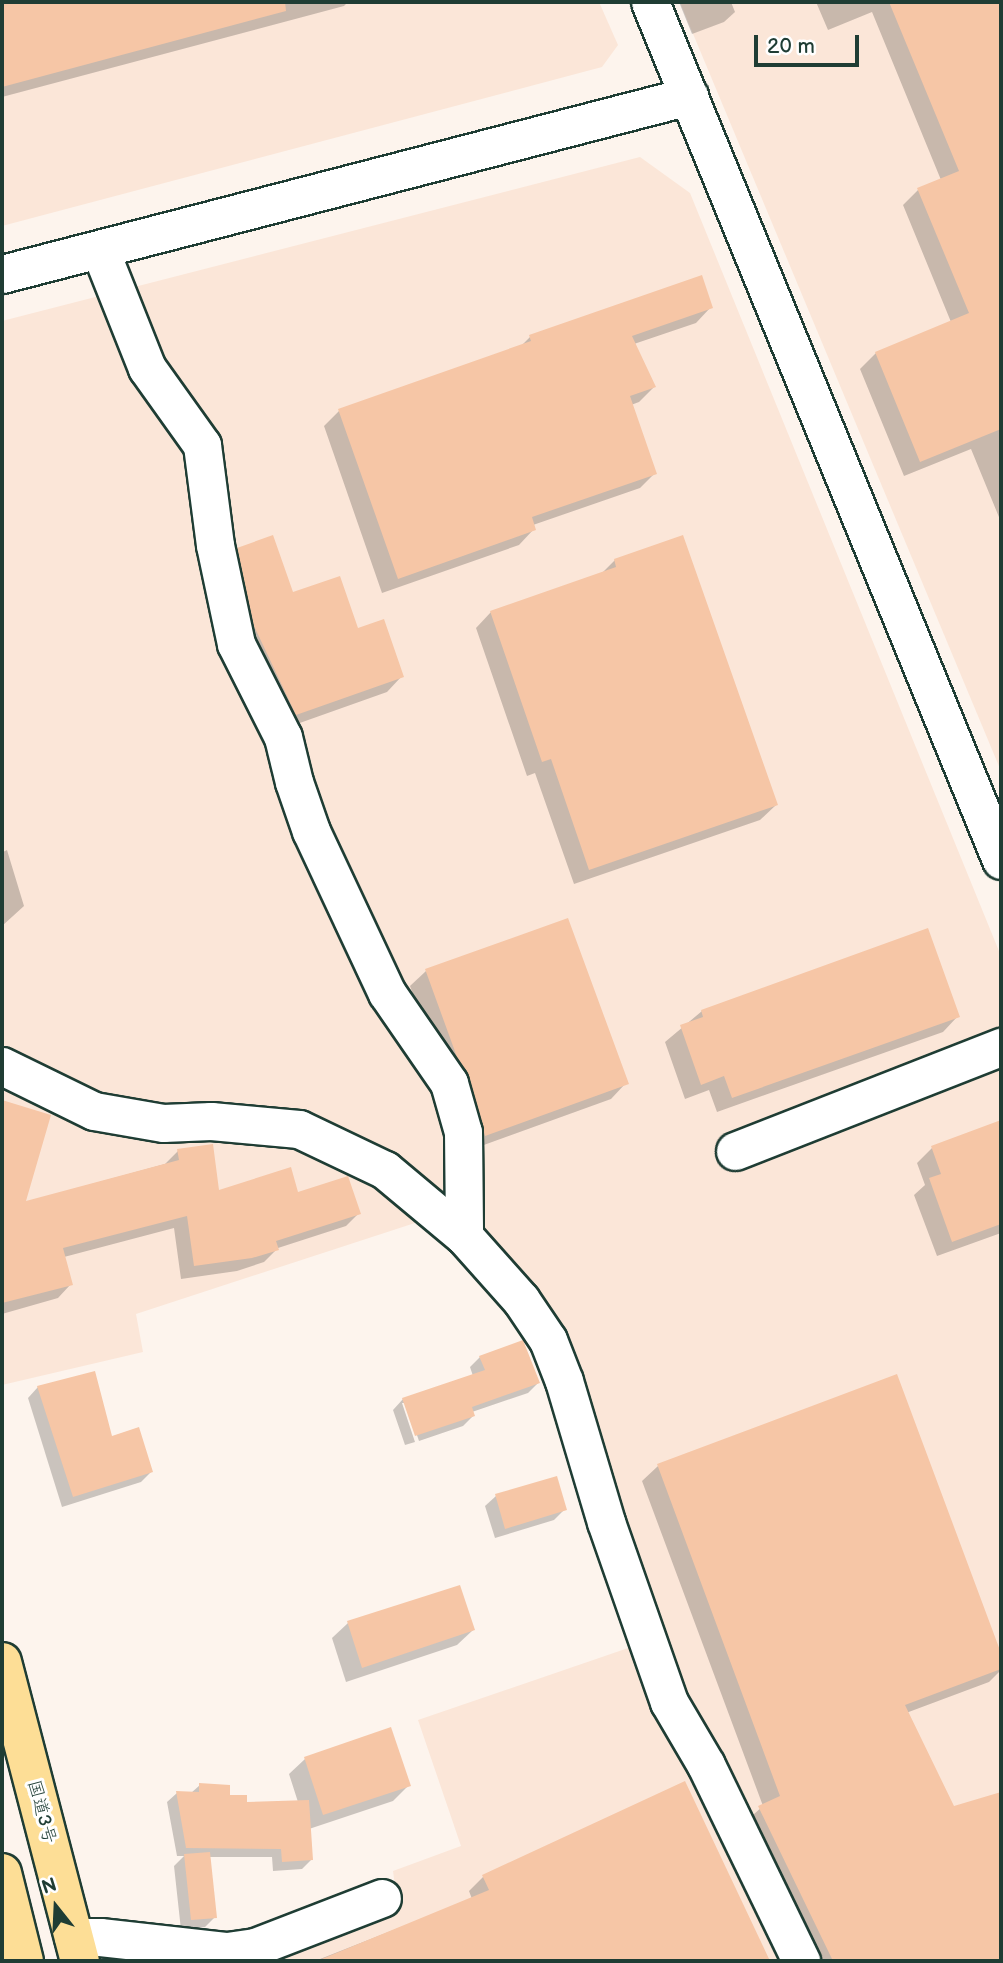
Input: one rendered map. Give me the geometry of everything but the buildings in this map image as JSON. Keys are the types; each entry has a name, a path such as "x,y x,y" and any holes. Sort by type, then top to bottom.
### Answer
{"highway":[{"name":"国道3号","path":"2,1662 77,1949"},
{"path":"2,1873 24,1961"}],"street":[{"path":"650,2 1001,860"},
{"path":"2,274 689,96"},
{"path":"100,250 147,368 202,445 215,545 236,644 283,737 294,782 311,831 387,993 449,1083 463,1132 464,1236"},
{"path":"735,1151 1001,1047"},
{"path":"2,1066 94,1111 163,1124 211,1121 299,1129 385,1170 464,1236 521,1300 548,1340 564,1381 606,1522 669,1702 706,1765 801,1961"},
{"path":"77,1949 100,1937 227,1951 255,1947 383,1898"}],"shaded area":[{"path":"2,2 599,2 618,45 602,67 2,226"},
{"path":"680,2 1001,2 1001,771 686,17"},
{"path":"640,157 690,193 1001,956 1001,1961 813,1961 675,1690 562,1334 388,1154 300,1110 206,1105 217,1138 309,1149 369,1175 418,1222 136,1314 143,1352 2,1385 2,321"},
{"path":"634,1646 788,1961 254,1961 398,1908 393,1871 461,1846 418,1720"}]}
